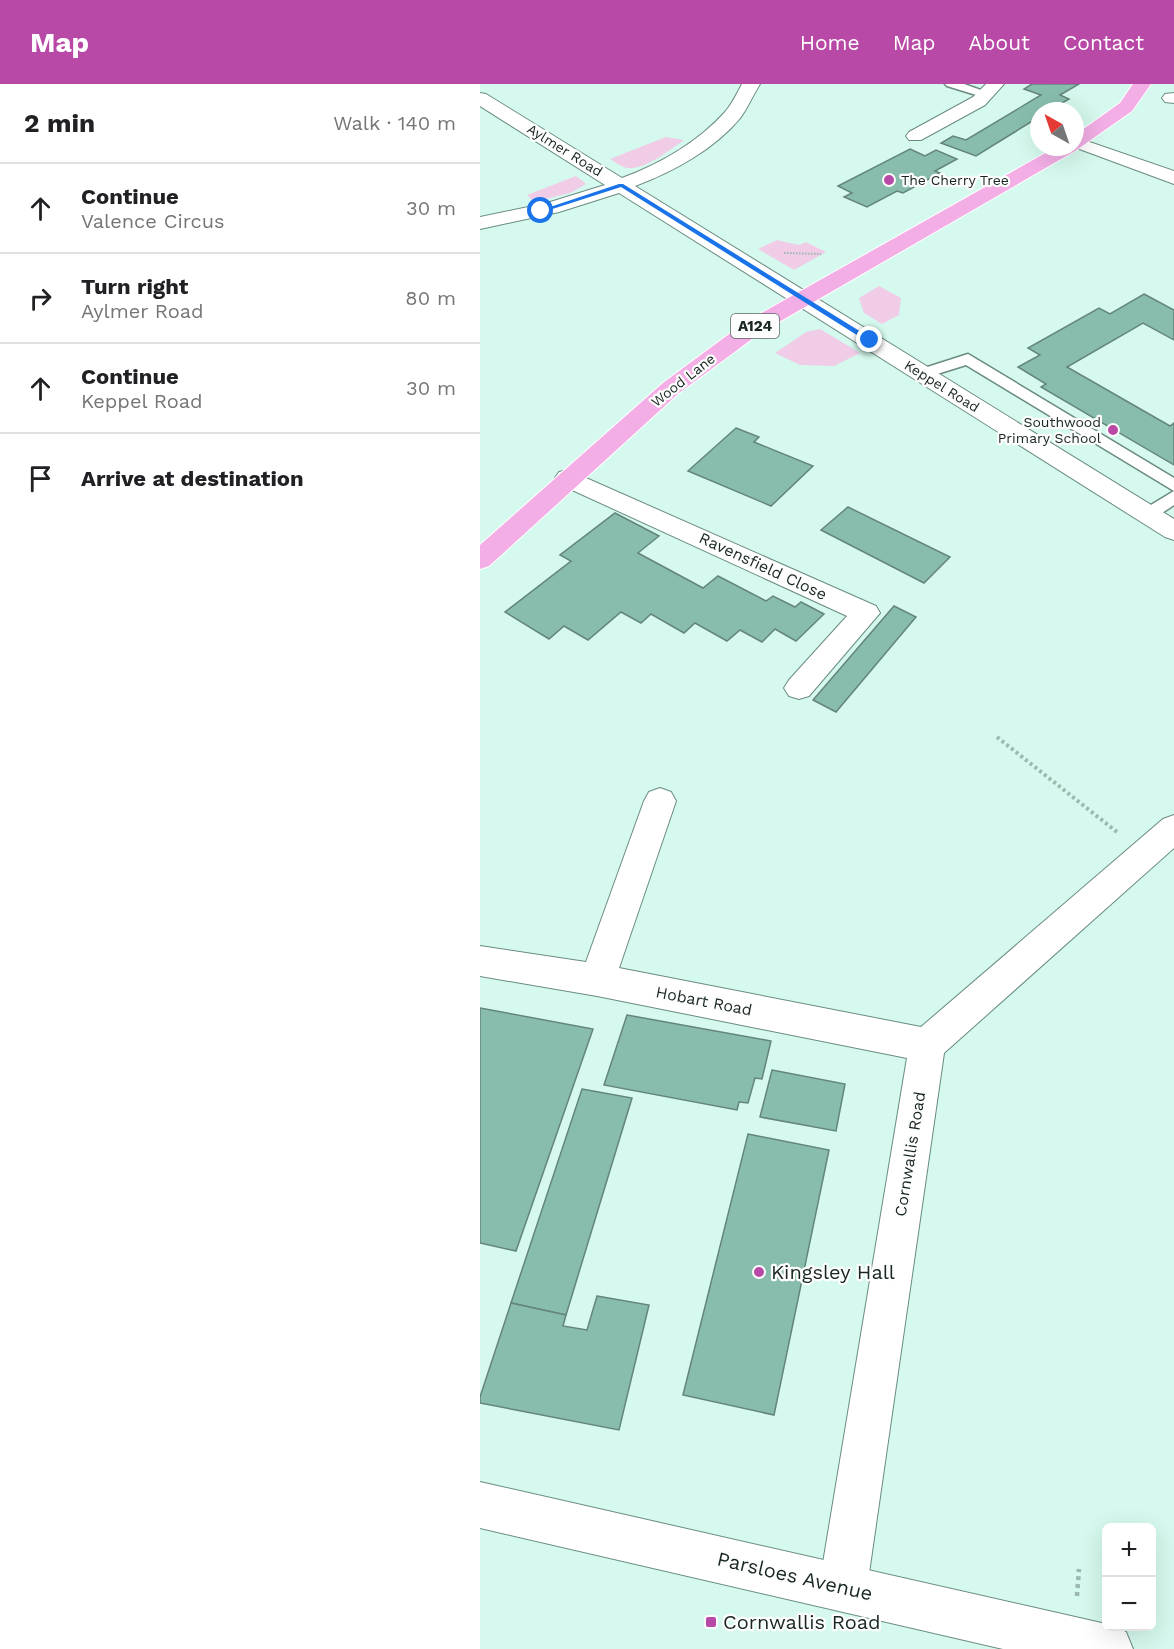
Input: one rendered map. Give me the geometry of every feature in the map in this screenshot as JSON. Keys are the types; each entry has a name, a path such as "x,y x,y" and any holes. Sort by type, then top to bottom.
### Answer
{"main road":[{"name":"Wood Lane","path":"1084,137 1126,107 1142,84"},
{"name":"Wood Lane","path":"480,560 670,388 752,328 1053,156"}],"street":[{"path":"480,223 541,211 621,185 658,169 690,151 715,133 734,114 751,84"},
{"path":"915,136 979,101 990,89"},
{"name":"Aylmer Road","path":"480,98 803,298"},
{"path":"1084,147 1174,178"},
{"name":"Keppel Road","path":"803,298 1174,531"},
{"name":"Ravensfield Close","path":"568,478 866,613 799,688"},
{"path":"597,980 660,801"},
{"path":"927,1045 1174,828"},
{"name":"Hobart Road","path":"480,961 597,980 927,1045"},
{"name":"Cornwallis Road","path":"843,1587 927,1045"},
{"name":"Parsloes Avenue","path":"480,1505 1109,1649"}],"lane":[{"path":"951,84 990,89"},
{"path":"921,374 968,359 1174,486"},
{"path":"1147,515 1174,497"}],"path":[{"path":"997,737 1144,854"},
{"path":"1076,1609 1079,1569"}],"shaded area":[{"path":"666,137 684,140 642,166 627,168 610,159"},
{"path":"576,176 586,184 570,193 534,202 527,195"},
{"path":"777,240 799,245 806,242 826,252 794,270 758,249"},
{"path":"879,286 901,298 899,315 882,324 864,313 859,298"},
{"path":"820,329 860,353 834,366 800,365 775,353 806,332"}],"building":[{"path":"1032,84 1079,84 1060,95 1069,99 1064,102 1030,102 1030,123 976,156 941,143 953,136 966,140 1041,95 1024,89"},
{"name":"The Cherry Tree","path":"910,149 925,156 936,150 957,159 935,171 940,173 903,193 897,191 867,207 844,197 852,193 838,186"},
{"path":"1144,294 1174,310 1174,340 1143,323 1067,367 1170,426 1174,423 1174,465 1041,387 1046,384 1018,367 1040,355 1028,348 1099,308 1110,314"},
{"path":"736,428 759,437 754,442 813,466 771,506 688,471"},
{"path":"848,507 950,557 924,583 821,530"},
{"path":"615,513 659,536 638,553 703,588 718,576 766,601 773,596 795,607 801,602 824,614 796,641 775,629 762,642 740,630 727,641 695,623 684,633 651,614 641,623 621,612 588,640 564,626 549,639 505,612 571,561 560,555"},
{"path":"894,606 916,617 836,712 813,700"},
{"path":"480,1008 593,1029 516,1251 480,1243"},
{"path":"627,1015 771,1041 762,1079 755,1078 748,1103 739,1102 737,1110 604,1085"},
{"path":"772,1070 845,1084 836,1131 760,1117"},
{"path":"582,1089 632,1098 566,1315 511,1303"},
{"name":"Kingsley Hall","path":"748,1134 829,1150 774,1415 683,1395"},
{"path":"597,1296 649,1305 619,1430 480,1403 511,1303 566,1315 563,1326 587,1330"}],"place":[{"name":"The Cherry Tree","path":"889,180"},
{"name":"Southwood Primary School","path":"1113,430"},
{"name":"Kingsley Hall","path":"759,1272"},
{"name":"Cornwallis Road","path":"711,1622"}],"route":[{"path":"541,211 621,185 870,340"}]}
